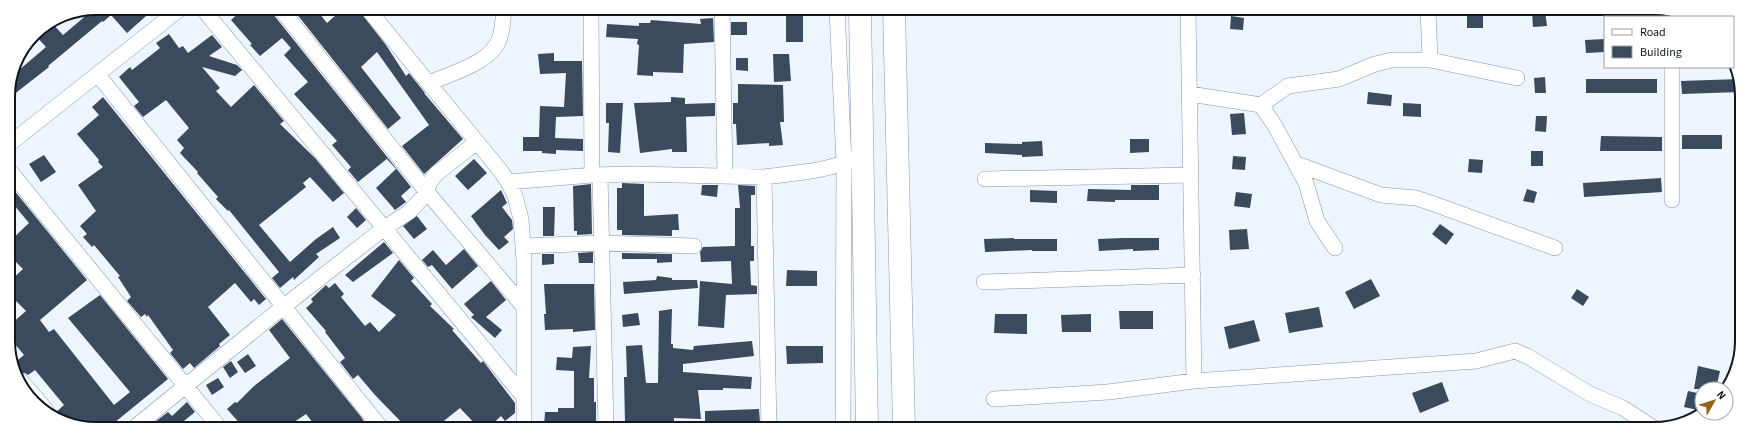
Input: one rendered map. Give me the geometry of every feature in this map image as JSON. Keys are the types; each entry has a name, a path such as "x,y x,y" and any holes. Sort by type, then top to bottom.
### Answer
{"highway":[{"path":"860,15 853,159 867,422"},
{"path":"894,15 904,422"}],"street":[{"path":"15,140 172,15"},
{"path":"208,15 383,229 524,397"},
{"path":"286,15 427,192 524,307"},
{"path":"373,15 477,142 508,182 515,196 521,219 523,246 524,422"},
{"path":"429,83 482,60 495,50 500,37 503,15"},
{"path":"591,15 596,175 602,243 606,422"},
{"path":"722,15 725,175"},
{"path":"837,15 853,159 844,422"},
{"path":"1188,15 1194,382"},
{"path":"1428,15 1430,60"},
{"path":"1190,94 1261,105 1288,86 1339,79 1375,64 1392,60 1430,60 1517,78"},
{"path":"1672,68 1672,200"},
{"path":"98,75 376,422"},
{"path":"1261,105 1275,126 1306,182 1317,221 1335,248"},
{"path":"142,422 283,307 383,229 409,212 418,204 427,192 430,182 436,174 477,142"},
{"path":"508,182 596,175 725,175 764,177 808,171 853,159"},
{"path":"1296,164 1381,195 1416,198 1555,248"},
{"path":"985,179 1191,175"},
{"path":"15,177 215,422"},
{"path":"764,177 769,422"},
{"path":"523,246 602,243 694,246"},
{"path":"984,282 1193,275"},
{"path":"994,399 1108,392 1194,382 1476,361 1515,351 1527,356 1590,394 1623,408 1644,422"}],"building":[{"path":"111,15 15,94 20,69 46,47 39,39 55,27 63,35 85,16"},
{"path":"111,15 147,15 127,33"},
{"path":"236,15 274,15 388,158 358,182 348,170 351,167 332,145 337,141 294,94 308,82 284,55 291,48 282,38 260,56 250,45 252,44 231,20"},
{"path":"298,15 321,15 327,23 336,15 362,15 386,45 406,76 409,73 463,139 424,174 402,146 429,125 377,52 361,67 401,118 388,129"},
{"path":"786,15 803,15 803,42 786,42"},
{"path":"1467,15 1483,15 1483,28 1467,28"},
{"path":"1532,15 1546,15 1547,26 1533,27"},
{"path":"1231,16 1244,18 1243,30 1230,29"},
{"path":"713,18 714,42 684,44 683,73 653,72 653,76 637,75 638,39 606,37 607,24 639,26 639,23 650,23 651,20 701,24 700,19"},
{"path":"731,22 747,22 747,35 731,35"},
{"path":"169,34 179,48 183,46 188,53 212,35 222,47 209,56 237,65 242,70 235,76 202,67 220,88 216,91 231,107 254,85 284,121 280,124 315,158 344,193 333,202 310,177 303,183 306,187 259,225 290,262 316,239 333,227 340,238 316,254 319,257 294,280 293,277 280,288 272,278 279,272 229,210 228,211 216,199 218,197 197,173 198,172 180,153 184,148 177,140 189,128 166,100 143,117 134,106 139,102 119,77 130,67 132,70 160,48 156,43"},
{"path":"1604,39 1604,52 1586,53 1585,40"},
{"path":"554,53 554,61 582,61 583,116 556,117 555,138 583,139 583,151 556,150 556,154 542,153 542,151 523,151 523,137 539,137 540,106 564,107 566,73 540,74 538,54"},
{"path":"773,54 789,54 791,81 774,82"},
{"path":"736,58 748,58 748,71 736,70"},
{"path":"1545,77 1546,93 1535,93 1534,78"},
{"path":"1586,79 1657,79 1657,93 1586,93"},
{"path":"1733,79 1735,92 1682,94 1681,81"},
{"path":"738,84 783,85 784,122 780,122 783,145 769,146 769,143 737,145 736,124 733,124 733,103 738,103"},
{"path":"1368,92 1392,95 1391,106 1367,104"},
{"path":"103,97 266,299 259,305 254,299 251,302 235,283 208,307 230,335 219,344 220,346 194,368 190,363 183,369 170,353 173,350 148,315 147,317 145,314 141,317 127,301 131,297 118,277 120,276 94,245 92,247 83,237 87,234 80,226 96,211 78,185 103,167 77,134 99,115 92,107"},
{"path":"671,97 685,98 685,104 715,103 715,116 686,117 687,152 672,152 672,149 640,153 634,103 671,102"},
{"path":"606,103 623,103 620,153 608,152 609,123 606,123"},
{"path":"1403,103 1421,104 1421,117 1403,116"},
{"path":"1244,113 1246,134 1232,135 1230,114"},
{"path":"1536,116 1547,116 1546,132 1535,131"},
{"path":"1682,135 1722,135 1722,149 1682,149"},
{"path":"1601,136 1662,137 1662,151 1600,151"},
{"path":"1130,139 1149,139 1149,152 1130,153"},
{"path":"1042,141 1043,156 1022,157 1022,155 985,153 985,143 1022,144 1022,142"},
{"path":"1531,151 1543,151 1543,166 1531,166"},
{"path":"44,155 56,172 41,182 29,164"},
{"path":"1233,156 1246,157 1245,170 1232,169"},
{"path":"388,158 411,187 401,196 406,202 395,210 376,188 396,169 387,159"},
{"path":"474,159 487,173 468,190 455,176"},
{"path":"1469,159 1483,160 1482,173 1468,172"},
{"path":"1661,178 1662,192 1584,197 1583,183"},
{"path":"622,183 644,184 644,216 678,214 679,230 672,230 672,236 622,235 622,230 617,230 617,188 622,188"},
{"path":"591,184 592,234 577,235 577,231 574,231 573,186"},
{"path":"702,185 718,185 717,197 701,195"},
{"path":"738,185 755,186 755,195 751,195 751,246 754,246 754,261 750,261 751,285 757,286 757,294 726,295 724,328 698,326 700,281 732,284 731,261 701,262 700,252 703,247 735,246 735,208 740,208"},
{"path":"1131,185 1159,185 1159,200 1115,200 1115,202 1087,201 1088,189 1131,190"},
{"path":"1527,189 1537,192 1534,203 1523,201"},
{"path":"501,190 507,203 502,207 512,220 513,229 504,237 509,242 499,250 485,235 471,216"},
{"path":"1030,190 1057,191 1057,203 1030,202"},
{"path":"15,191 87,280 40,320 49,332 54,329 114,405 130,392 68,318 100,295 168,379 115,422 91,422 70,418 60,414 57,412 64,405 35,370 28,375 21,372 18,360 24,355 15,344 15,321 26,311 15,300 15,276 23,269 15,261 15,236 29,223 15,206"},
{"path":"1236,192 1252,194 1250,208 1234,206"},
{"path":"543,207 555,207 554,236 543,236"},
{"path":"356,208 366,220 357,228 347,217"},
{"path":"417,216 427,229 414,239 403,226"},
{"path":"1440,224 1454,234 1446,245 1432,234"},
{"path":"1247,229 1249,249 1230,250 1229,230"},
{"path":"1159,238 1159,250 1133,251 1133,249 1099,251 1098,239"},
{"path":"984,239 1057,239 1057,251 1032,250 985,252"},
{"path":"384,242 393,253 353,282 345,275"},
{"path":"464,249 478,266 452,289 432,265 428,267 422,260 433,250 446,265"},
{"path":"593,252 593,263 579,263 578,253"},
{"path":"622,253 672,254 672,262 657,263 657,259 622,259"},
{"path":"542,254 554,254 554,264 542,265"},
{"path":"399,260 414,278 411,281 432,304 430,306 454,329 452,330 481,363 483,361 515,403 515,413 505,421 501,416 494,422 473,422 460,408 442,422 401,422 358,375 353,379 340,362 345,358 325,332 326,331 306,308 313,302 311,299 326,285 329,288 335,283 344,294 341,297 365,326 370,322 379,332 396,315 371,296"},
{"path":"787,270 817,271 817,286 786,286"},
{"path":"657,276 672,278 672,280 697,280 698,288 624,294 623,282 656,280"},
{"path":"1371,279 1380,296 1354,309 1345,292"},
{"path":"491,281 506,300 486,317 502,330 495,338 471,317 474,315 464,304"},
{"path":"544,284 594,284 595,330 573,332 573,329 545,330 544,314 546,314"},
{"path":"1577,289 1589,297 1583,306 1571,298"},
{"path":"1319,307 1323,327 1289,333 1285,313"},
{"path":"672,309 671,344 673,344 673,348 693,350 694,346 752,341 754,356 683,364 683,372 752,377 751,389 723,388 723,390 698,390 701,419 674,418 674,421 625,422 624,377 627,377 626,346 642,345 646,383 658,383 659,311"},
{"path":"1119,311 1153,311 1153,329 1120,329"},
{"path":"638,313 640,325 623,327 622,315"},
{"path":"995,314 1027,314 1027,334 994,333"},
{"path":"1091,314 1091,332 1062,332 1061,315"},
{"path":"282,319 364,422 312,422 306,414 294,422 239,422 227,409 235,402 237,403 254,386 290,358 269,330"},
{"path":"1254,320 1260,341 1229,349 1224,327"},
{"path":"591,346 589,378 594,378 596,422 544,422 545,412 558,412 558,408 574,408 574,371 556,370 557,357 572,358 573,347"},
{"path":"786,346 823,346 823,363 787,364"},
{"path":"248,354 256,366 245,373 237,362"},
{"path":"231,361 238,372 230,378 223,367"},
{"path":"1698,366 1720,371 1718,381 1695,381"},
{"path":"218,378 224,387 212,395 206,385"},
{"path":"1442,382 1449,401 1420,413 1412,393"},
{"path":"1688,391 1694,392 1694,409 1684,407"},
{"path":"187,402 195,412 183,422 155,422 168,412 172,416"},
{"path":"759,409 760,422 705,422 705,411"}]}
